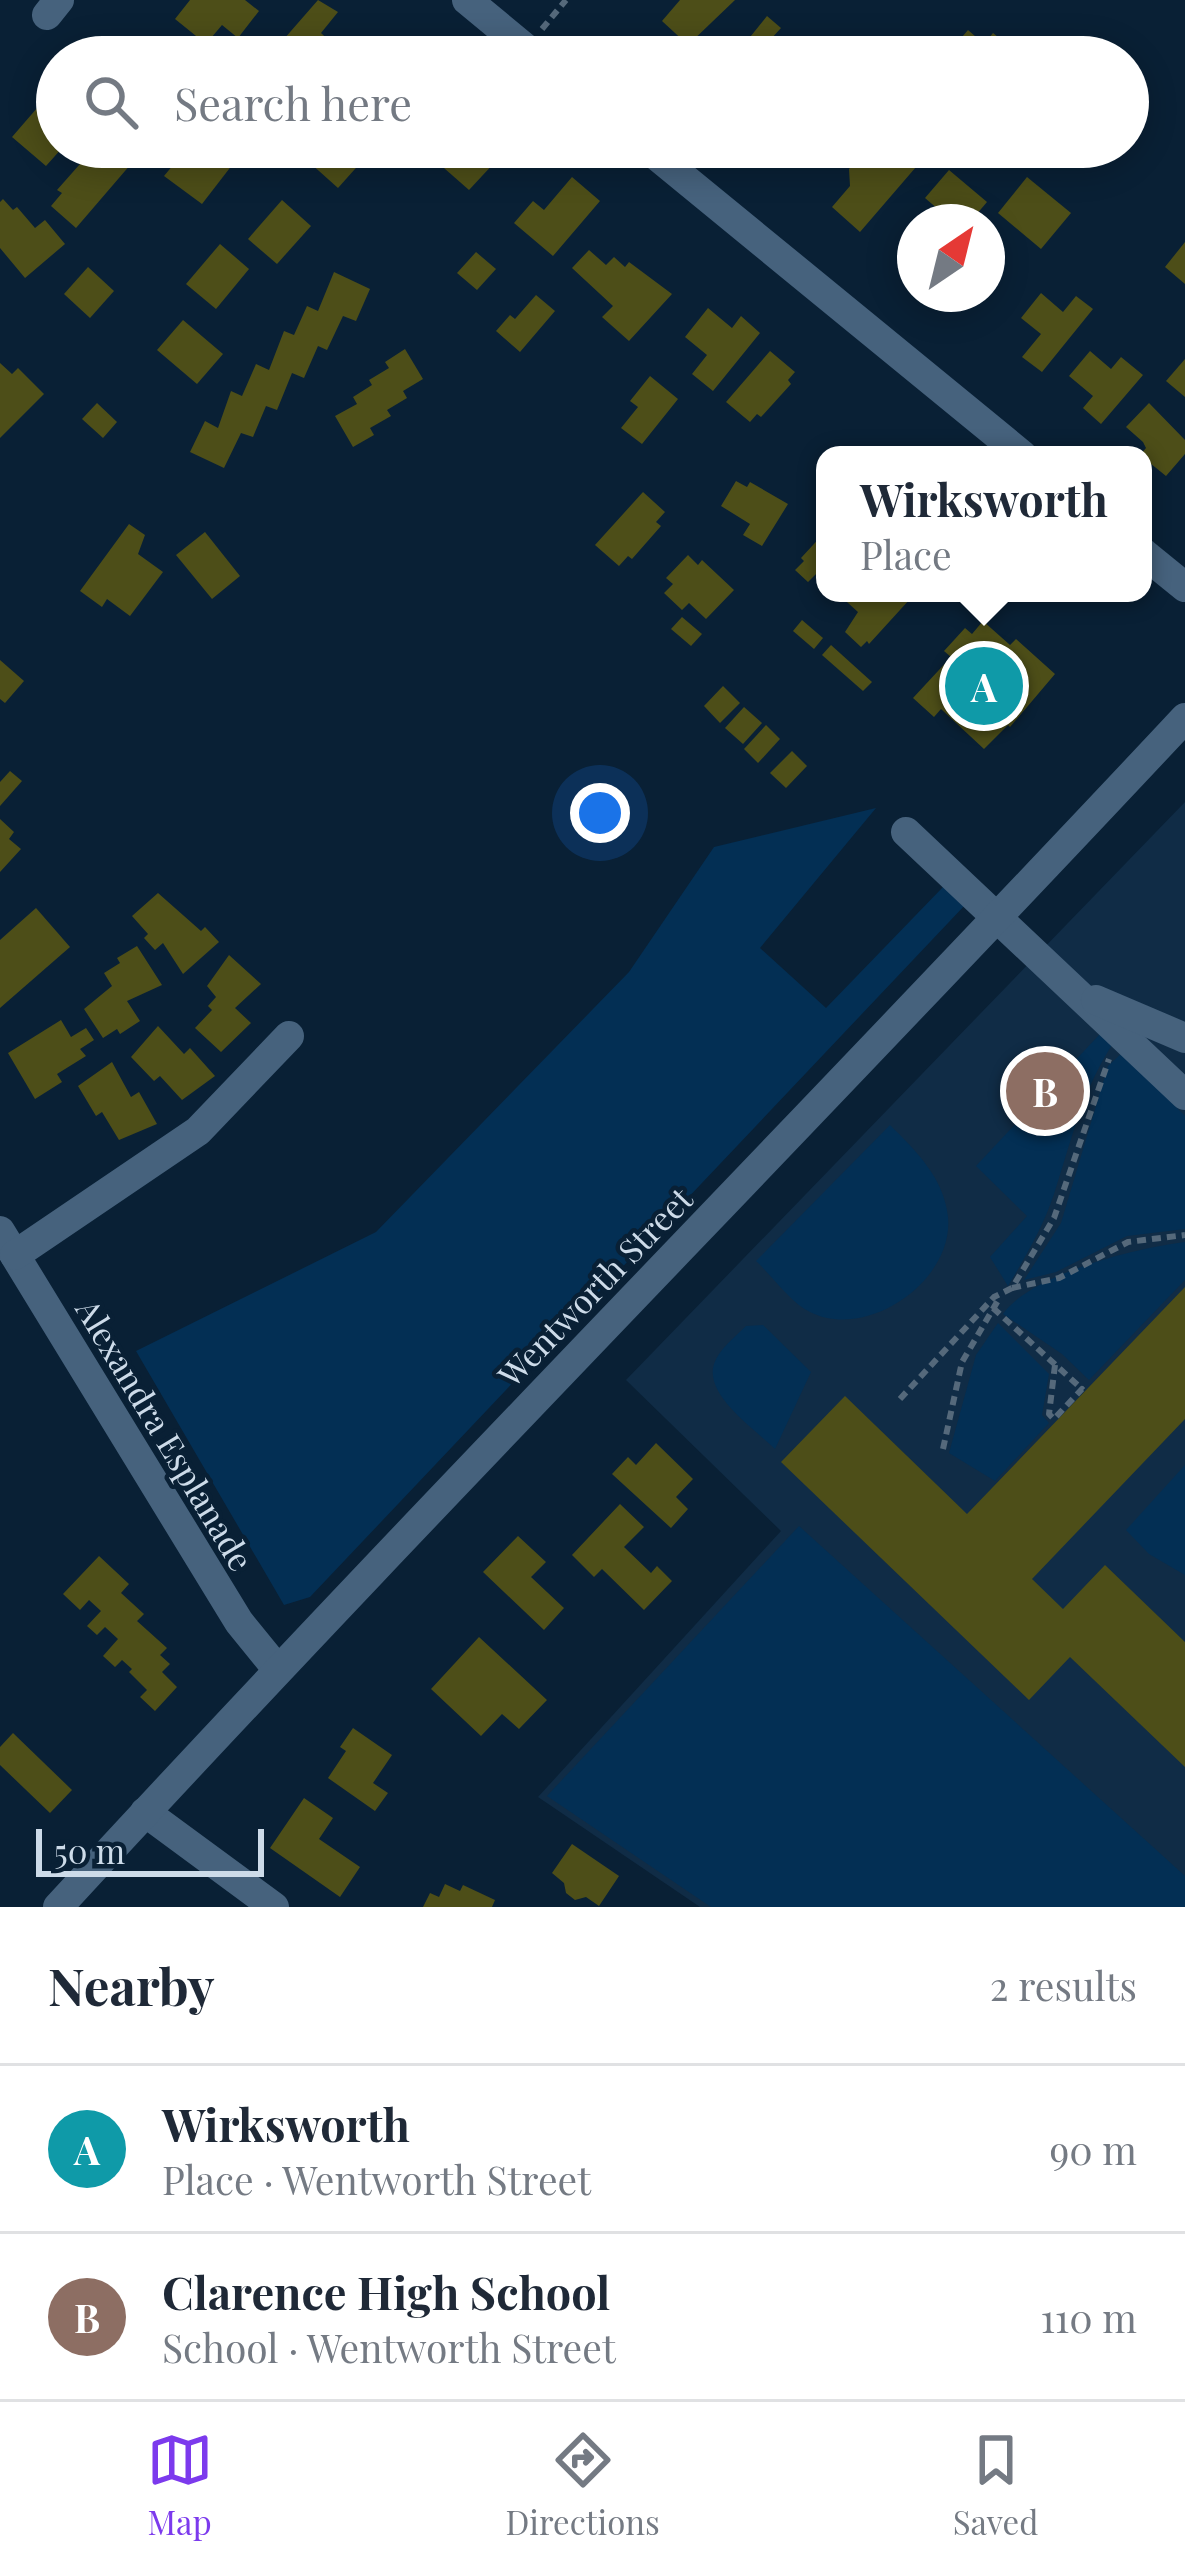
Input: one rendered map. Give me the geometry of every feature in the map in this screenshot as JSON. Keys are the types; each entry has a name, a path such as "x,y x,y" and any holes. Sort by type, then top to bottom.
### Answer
{"street":[{"path":"467,0 511,36"},
{"path":"672,168 1011,446"},
{"path":"1152,560 1185,586"},
{"name":"Wentworth Street","path":"58,1907 1185,718"},
{"path":"906,832 1185,1095"},
{"path":"1079,992 1185,1038"},
{"path":"7,1243 198,1131 289,1036"},
{"name":"Alexandra Esplanade","path":"7,1243 239,1622 278,1670"},
{"path":"145,1812 274,1907"}],"path":[{"path":"1012,1288 1054,1218 1105,1064 1127,1039"},
{"path":"900,1399 994,1297 1059,1278 1128,1242 1185,1235"},
{"path":"943,1449 962,1362 1001,1294"},
{"path":"993,1308 1083,1390 1054,1418 1048,1414 1055,1365"}],"shaded area":[{"path":"1185,802 1185,1907 700,1907 538,1797 781,1531 626,1380"},
{"path":"876,808 760,948 826,1008 943,887 966,904 310,1597 284,1605 136,1351 376,1232 629,972 714,847"},
{"path":"1100,1034 1112,1045 1085,1099 1045,1218 1008,1286 990,1257 1027,1216 976,1166"},
{"path":"1122,1053 1185,1116 1185,1229 1127,1236 1056,1272 1024,1280 1061,1223 1108,1066"},
{"path":"890,1125 927,1166 941,1190 948,1217 946,1241 937,1263 922,1283 880,1312 833,1319 810,1312 756,1261"},
{"path":"1185,1242 1185,1280 1089,1380 1062,1354 1003,1314 1036,1287 1060,1275 1113,1257"},
{"path":"998,1323 1049,1374 1042,1415 1049,1423 995,1481 949,1453 976,1355"},
{"path":"763,1325 811,1372 775,1449 733,1411 713,1376 716,1359 728,1344 746,1326"},
{"path":"1185,1465 1185,1575 1149,1554 1126,1530"},
{"path":"799,1526 1185,1876 1185,1907 711,1907 547,1796"}],"building":[{"path":"190,0 245,0 259,11 240,36 222,25 213,36 196,36 175,19"},
{"path":"318,0 338,12 321,33 324,36 287,36"},
{"path":"680,0 735,0 697,36 678,36 662,21"},
{"path":"767,16 781,28 774,36 751,36"},
{"path":"36,109 36,157 12,137"},
{"path":"76,168 128,168 76,228 51,206 62,193 57,190"},
{"path":"171,168 230,168 202,204 164,176"},
{"path":"316,168 356,168 338,188"},
{"path":"444,168 489,168 469,190"},
{"path":"915,168 860,232 832,207 850,186 849,169"},
{"path":"949,170 987,202 932,204 925,198"},
{"path":"572,177 600,201 553,256 514,223 533,201 544,210"},
{"path":"1027,177 1071,213 1041,249 1005,219 1005,204"},
{"path":"3,199 35,228 45,220 65,244 25,278 0,248"},
{"path":"282,200 311,226 277,264 248,239"},
{"path":"1185,242 1185,284 1165,267"},
{"path":"220,244 249,269 216,309 186,284"},
{"path":"589,250 606,265 614,257 625,267 629,262 672,294 629,341 602,317 613,306 572,268"},
{"path":"476,252 496,269 477,290 457,273"},
{"path":"88,267 114,291 90,318 64,294"},
{"path":"334,272 370,289 356,321 343,316 327,350 318,346 304,378 292,373 277,410 266,406 253,437 241,433 224,468 190,452 205,421 218,428 231,391 242,396 256,364 269,370 284,331 294,335 307,306 318,311"},
{"path":"1041,293 1063,312 1076,296 1093,309 1042,372 1022,357 1041,334 1021,318"},
{"path":"536,295 555,311 520,352 496,331 510,315 515,319"},
{"path":"708,308 732,328 741,316 760,333 713,391 692,374 707,355 685,337"},
{"path":"183,320 223,354 197,384 157,350"},
{"path":"405,349 423,379 403,391 407,398 387,410 391,416 370,428 374,435 353,447 335,416 357,404 353,397 372,385 369,380 389,368 385,362"},
{"path":"770,351 795,372 788,380 791,384 761,417 757,414 750,422 726,402"},
{"path":"1090,351 1111,369 1121,357 1143,375 1101,424 1083,408 1093,396 1069,376"},
{"path":"1185,359 1185,397 1166,381"},
{"path":"0,363 12,374 18,368 44,394 0,438"},
{"path":"650,376 678,399 642,444 621,428 638,407 630,401"},
{"path":"97,403 117,422 103,438 82,419"},
{"path":"1149,403 1185,440 1185,454 1166,476 1152,465 1152,446 1145,446 1126,427"},
{"path":"736,481 747,487 750,482 788,504 762,546 743,535 750,524 721,506"},
{"path":"643,492 665,512 656,522 661,526 632,559 628,556 619,566 595,545"},
{"path":"129,524 145,535 138,554 163,572 130,616 107,599 102,607 80,591"},
{"path":"205,532 240,576 212,599 176,555"},
{"path":"816,542 816,574 808,582 795,570 804,561 801,558"},
{"path":"688,555 698,565 702,560 734,590 706,619 689,603 682,610 664,593 673,584 666,578"},
{"path":"847,602 907,602 861,647 845,632 858,612"},
{"path":"682,617 702,634 691,646 671,629"},
{"path":"802,620 823,638 814,649 793,631"},
{"path":"983,621 1010,645 1016,639 1055,674 1010,727 984,749 941,709 934,717 913,698 951,657 944,651 965,628 972,634"},
{"path":"831,645 872,682 863,691 822,655"},
{"path":"0,660 24,681 5,703 0,699"},
{"path":"723,686 740,703 720,723 704,706"},
{"path":"744,707 762,723 743,744 725,728"},
{"path":"766,725 780,739 758,763 744,749"},
{"path":"792,751 807,766 786,788 770,773"},
{"path":"10,771 22,781 0,806 0,782"},
{"path":"0,819 14,832 9,839 21,849 0,872"},
{"path":"158,893 219,942 183,974 163,943 155,950 144,938 148,934 132,916"},
{"path":"36,908 70,947 0,1008 0,940"},
{"path":"137,946 162,985 127,1001 140,1021 103,1038 84,1009 112,986 104,973"},
{"path":"229,955 261,984 235,1008 251,1023 221,1052 195,1028 212,1010 208,1006 216,997 207,986"},
{"path":"61,1020 71,1037 86,1028 94,1040 80,1049 86,1056 57,1074 62,1082 35,1099 8,1053"},
{"path":"158,1026 184,1054 190,1048 215,1076 182,1100 160,1076 154,1081 131,1057"},
{"path":"112,1062 131,1097 139,1092 157,1124 119,1140 102,1112 96,1116 78,1086"},
{"path":"1185,1287 1185,1419 1032,1579 1063,1609 1105,1565 1185,1642 1185,1767 1070,1657 1029,1700 781,1462 845,1396 967,1514"},
{"path":"656,1443 693,1479 676,1497 688,1509 671,1528 612,1474 628,1457 636,1465"},
{"path":"620,1504 644,1527 624,1547 651,1573 657,1566 672,1581 644,1610 602,1569 594,1577 572,1555"},
{"path":"518,1536 546,1562 531,1577 564,1608 544,1630 483,1572"},
{"path":"99,1556 129,1584 121,1593 144,1614 137,1621 167,1648 160,1655 170,1664 162,1672 177,1687 155,1711 140,1697 147,1690 129,1672 132,1669 122,1660 115,1667 103,1656 118,1639 105,1627 97,1635 87,1626 101,1611 89,1600 80,1610 63,1594"},
{"path":"479,1637 547,1700 519,1729 502,1714 481,1736 431,1689"},
{"path":"353,1728 392,1755 373,1783 388,1793 375,1811 328,1778 346,1751 340,1747"},
{"path":"13,1733 72,1790 50,1813 0,1765 0,1747"},
{"path":"304,1798 333,1818 319,1839 360,1867 340,1897 270,1848"},
{"path":"572,1844 619,1876 599,1906 586,1897 575,1900 552,1873"},
{"path":"445,1884 460,1891 463,1885 495,1900 492,1907 423,1907 430,1893 439,1897"}],"place":[{"name":"Wirksworth","path":"984,686"},
{"name":"Clarence High School","path":"1045,1091"}]}
